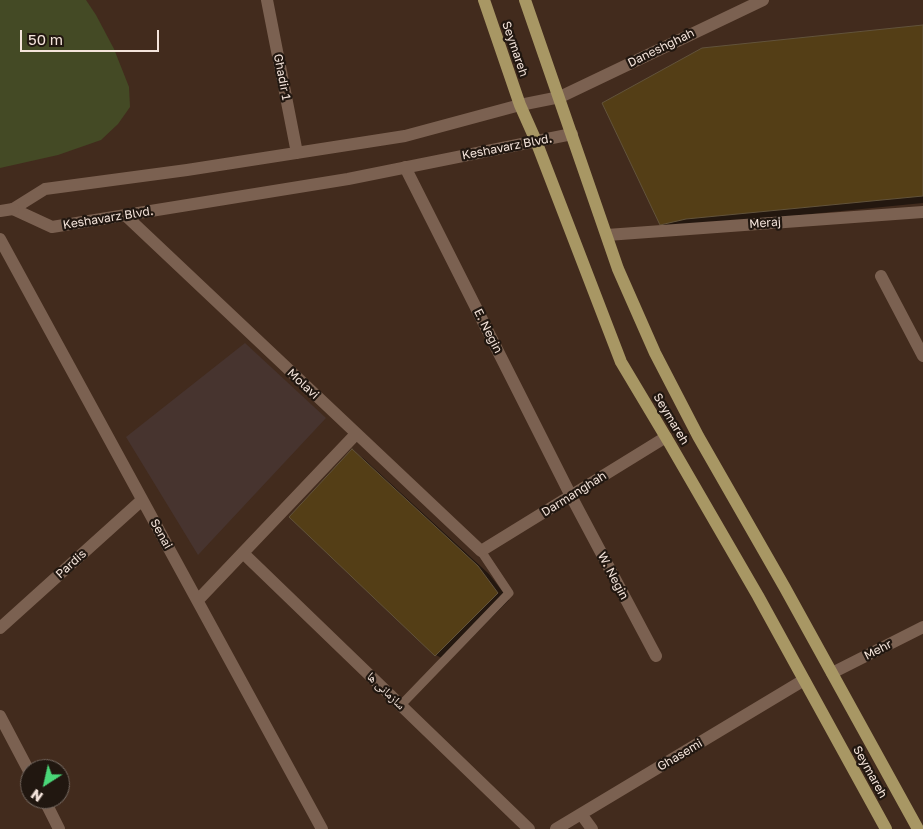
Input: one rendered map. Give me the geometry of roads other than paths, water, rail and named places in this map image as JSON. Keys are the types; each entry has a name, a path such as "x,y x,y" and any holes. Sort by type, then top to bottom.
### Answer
{"main road":[{"name":"Seymareh","path":"484,0 520,105 536,141 621,362 758,596 886,829"},
{"name":"Seymareh","path":"525,0 618,269 655,353 698,436 918,829"}],"street":[{"name":"Ghadir 1","path":"267,0 297,153"},
{"name":"Daneshghah","path":"520,105 560,97 758,1"},
{"path":"0,211 13,209 44,189 187,170 405,136 520,105"},
{"name":"Keshavarz Blvd.","path":"13,209 52,227 348,179 572,134"},
{"name":"E. Negin","path":"405,167 571,496"},
{"name":"Meraj","path":"607,235 923,212"},
{"name":"Molavi","path":"125,215 481,551"},
{"name":"Senai","path":"2,245 322,829"},
{"path":"881,276 923,356"},
{"path":"198,600 356,434"},
{"name":"Darmanghah","path":"481,551 666,437"},
{"name":"W. Negin","path":"571,496 656,656"},
{"name":"Pardis","path":"0,628 142,500"},
{"name":"سازمانی ها","path":"243,552 529,829"},
{"name":"Mehr","path":"832,674 923,627"},
{"name":"Ghasemi","path":"556,829 804,680"},
{"path":"0,716 23,759"},
{"path":"49,809 59,829"},
{"path":"581,814 592,829"}],"lane":[{"path":"401,705 509,594 481,551"}]}
